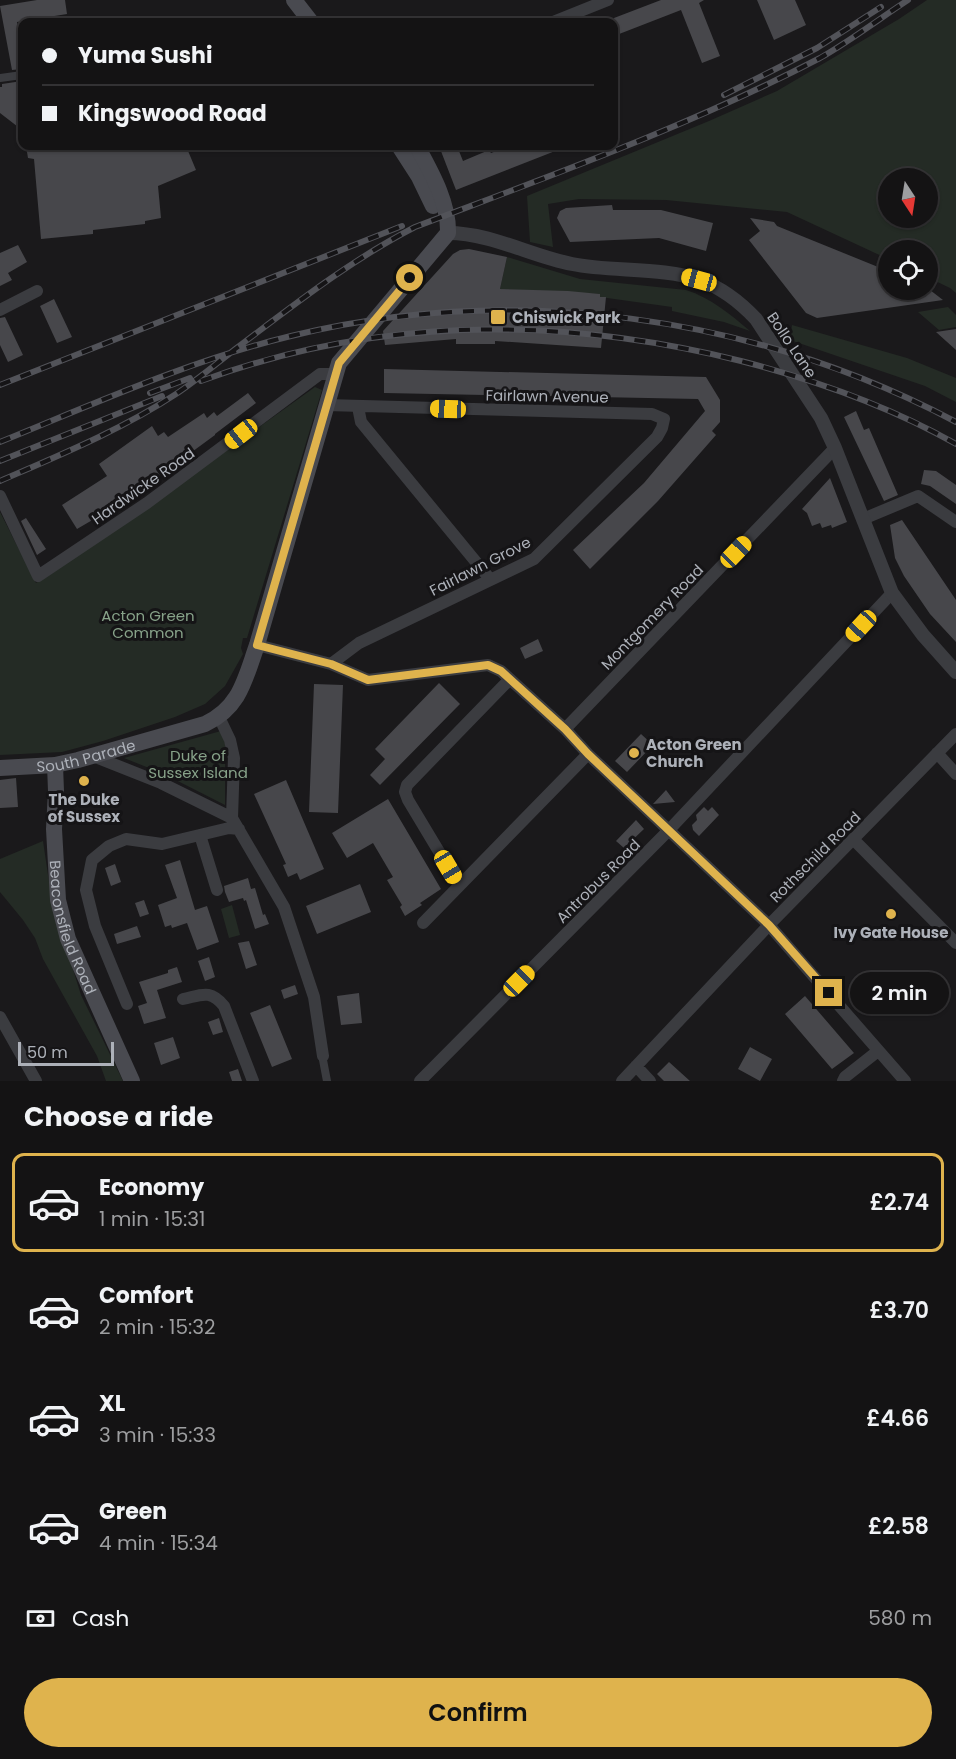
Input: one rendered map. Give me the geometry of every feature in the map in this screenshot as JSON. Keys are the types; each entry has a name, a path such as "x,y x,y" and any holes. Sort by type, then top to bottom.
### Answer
{"main road":[{"path":"294,0 308,18"},
{"path":"402,150 432,190"},
{"path":"212,720 233,704 243,685 257,645 326,405 343,358 445,225 418,150"},
{"name":"South Parade","path":"0,768 55,765 93,756 212,720"},
{"name":"Beaconsfield Road","path":"55,765 54,829 58,900 65,929 132,1081"}],"street":[{"path":"563,18 608,0"},
{"path":"0,78 18,76"},
{"name":"Bollo Lane","path":"445,225 572,264 683,276 711,285 742,305 756,318 821,418 836,448 892,593 923,635 956,672"},
{"path":"0,310 37,291"},
{"name":"Hardwicke Road","path":"0,496 38,576 147,503 320,374 336,374"},
{"name":"Fairlawn Avenue","path":"326,405 652,414 658,416"},
{"path":"358,407 361,422 489,579"},
{"name":"Fairlawn Grove","path":"331,664 359,643 534,559 657,437 664,419 658,416"},
{"name":"Montgomery Road","path":"565,729 836,448"},
{"path":"863,519 918,496 956,522"},
{"name":"Antrobus Road","path":"420,1081 669,830 892,593"},
{"path":"257,645 331,664 368,680 488,665 501,671 565,729 588,754 769,925 905,1081"},
{"path":"459,885 405,792 407,785 510,679"},
{"path":"212,720 230,740 234,758 232,818"},
{"name":"Rothschild Road","path":"622,1081 769,925 956,734"},
{"path":"937,753 956,774"},
{"path":"423,923 588,754"},
{"path":"93,756 160,783 232,818 284,907 314,997 327,1081"},
{"path":"127,1004 94,926 86,890 92,860 109,846 126,839 162,844 229,828 239,829"},
{"path":"200,835 217,890"},
{"path":"854,840 956,943"},
{"path":"183,999 207,994 216,997 224,1006 253,1081"},
{"path":"0,1017 36,1081"},
{"path":"843,1081 878,1051"},
{"path":"636,1066 650,1081"}],"green space":[{"path":"927,0 956,0 956,293 938,282 938,240 878,240 878,254 787,212 666,200 579,199 548,204 553,247 530,242 527,196 777,91"},
{"path":"507,257 580,279 686,290 712,302 750,331 724,322 672,311 672,307 600,297 600,294 500,289"},
{"path":"948,307 956,315 956,327 939,330 918,312"},
{"path":"792,325 907,358 956,378 956,402 925,386 790,340"},
{"name":"Acton Green Common","path":"315,387 322,390 247,638 243,638 241,648 243,654 225,686 205,704 175,717 103,741 62,752 0,755 0,512 36,583 166,494"},
{"name":"Duke of Sussex Island","path":"221,731 225,743 225,805 164,774 124,758"},
{"path":"43,841 52,902 81,995 123,1081 106,1081 97,1056 43,959 35,938 0,892 0,859"},
{"path":"232,905 240,935 229,938 221,909"}],"building":[{"path":"37,0 65,0 67,14 42,18 18,18 18,69 12,70 0,6"},
{"path":"661,0 704,0 699,3 720,56 702,63 681,10 618,34 618,18 614,18"},
{"path":"757,0 795,0 806,25 774,40"},
{"path":"18,82 18,127 0,113 2,84"},
{"path":"27,150 188,150 196,170 158,186 161,218 145,221 145,224 93,230 93,234 41,239 34,159 28,158"},
{"path":"441,150 459,150 463,161 489,150 491,153 499,150 558,150 456,190"},
{"path":"612,205 613,210 661,210 713,223 706,251 659,238 570,242 557,218 560,211 566,208"},
{"path":"750,218 774,222 777,226 878,267 878,300 938,300 938,296 943,300 817,318 806,313 749,240 760,231"},
{"path":"18,245 27,262 8,273 12,280 0,286 0,253"},
{"name":"Chiswick Park","path":"469,249 507,257 500,289 568,291 600,294 600,297 606,297 601,348 495,341 495,344 456,344 456,339 385,345 383,331 453,254"},
{"path":"54,299 72,337 57,343 40,306"},
{"path":"5,317 23,355 8,362 0,345 0,318"},
{"path":"956,329 956,350 936,332"},
{"path":"384,369 706,377 720,400 720,422 712,431 716,435 658,501 590,569 573,550 644,483 705,411 698,399 384,393"},
{"path":"248,393 256,403 125,501 77,529 62,505 107,476 99,464 152,426 158,436 164,432 168,437 204,413 207,418 214,412 217,416"},
{"path":"856,411 864,430 869,428 898,495 884,501 844,417"},
{"path":"924,470 936,471 956,485 956,504 930,486 921,484"},
{"path":"830,478 847,522 832,528 831,525 822,528 820,523 812,526 807,513 802,509"},
{"path":"26,518 46,549 37,555 21,521"},
{"path":"902,520 956,600 956,642 930,614 904,576 895,558 890,525"},
{"path":"538,639 543,651 525,659 520,648"},
{"path":"439,683 460,704 380,785 370,775 385,759 375,749"},
{"path":"314,684 343,685 338,813 309,812"},
{"name":"Acton Green Church","path":"641,734 653,745 627,772 615,761"},
{"path":"16,778 18,807 0,808 0,780"},
{"path":"286,780 324,869 300,880 297,873 288,877 283,865 286,864 254,794"},
{"path":"666,790 675,802 653,804"},
{"path":"388,799 441,889 405,916 400,907 402,905 387,880 393,877 373,843 347,858 332,833"},
{"path":"704,807 708,811 712,807 719,815 699,836 693,830 692,825 697,820 696,815"},
{"path":"636,820 644,829 624,848 616,841"},
{"path":"180,860 195,910 207,906 219,942 197,950 187,923 172,928 171,925 165,927 158,905 177,898 165,865"},
{"path":"115,864 121,882 111,886 105,868"},
{"path":"248,878 251,889 255,888 263,915 265,914 269,924 255,929 246,900 244,901 243,898 229,902 224,886"},
{"path":"360,884 371,912 317,934 306,906"},
{"path":"144,900 149,914 140,917 135,903"},
{"path":"137,926 141,937 117,944 114,934"},
{"path":"249,941 257,965 246,969 238,943"},
{"path":"209,957 215,977 205,981 198,961"},
{"path":"177,967 182,982 157,990 166,1018 144,1024 138,1006 147,1003 139,982 168,973 168,970"},
{"path":"295,985 298,994 284,999 281,990"},
{"path":"359,993 362,1023 341,1025 337,996"},
{"path":"805,996 854,1053 832,1069 785,1014"},
{"path":"270,1005 292,1059 272,1067 250,1013"},
{"path":"219,1018 223,1032 213,1035 208,1022"},
{"path":"173,1037 180,1058 161,1065 154,1043"},
{"path":"750,1047 772,1059 760,1081 738,1069"},
{"path":"669,1062 690,1081 664,1081 657,1074"},
{"path":"238,1069 242,1081 232,1081 229,1072"}],"railway":[{"path":"618,149 721,106 820,58 908,0"},
{"path":"724,95 817,48 881,7"},
{"path":"0,481 90,441 155,407 192,383 324,283 415,227 615,150"},
{"path":"0,385 402,226"},
{"path":"0,442 144,383 254,346 291,336 375,320 460,312 546,311 631,319 715,334 798,356 879,385 956,422"},
{"path":"201,381 268,360 334,344 402,334 469,330 537,330 605,336 673,346 741,361 851,395 931,430 956,444"},
{"path":"150,393 190,378"},
{"path":"0,461 162,396"}],"place":[{"name":"Chiswick Park","path":"498,317"},
{"name":"Acton Green Church","path":"634,753"},
{"name":"The Duke of Sussex","path":"84,781"},
{"name":"Ivy Gate House","path":"891,914"}],"route":[{"path":"410,278 339,363 257,645 331,664 368,680 488,665 495,667 565,729 588,754 769,925 829,993"}]}
